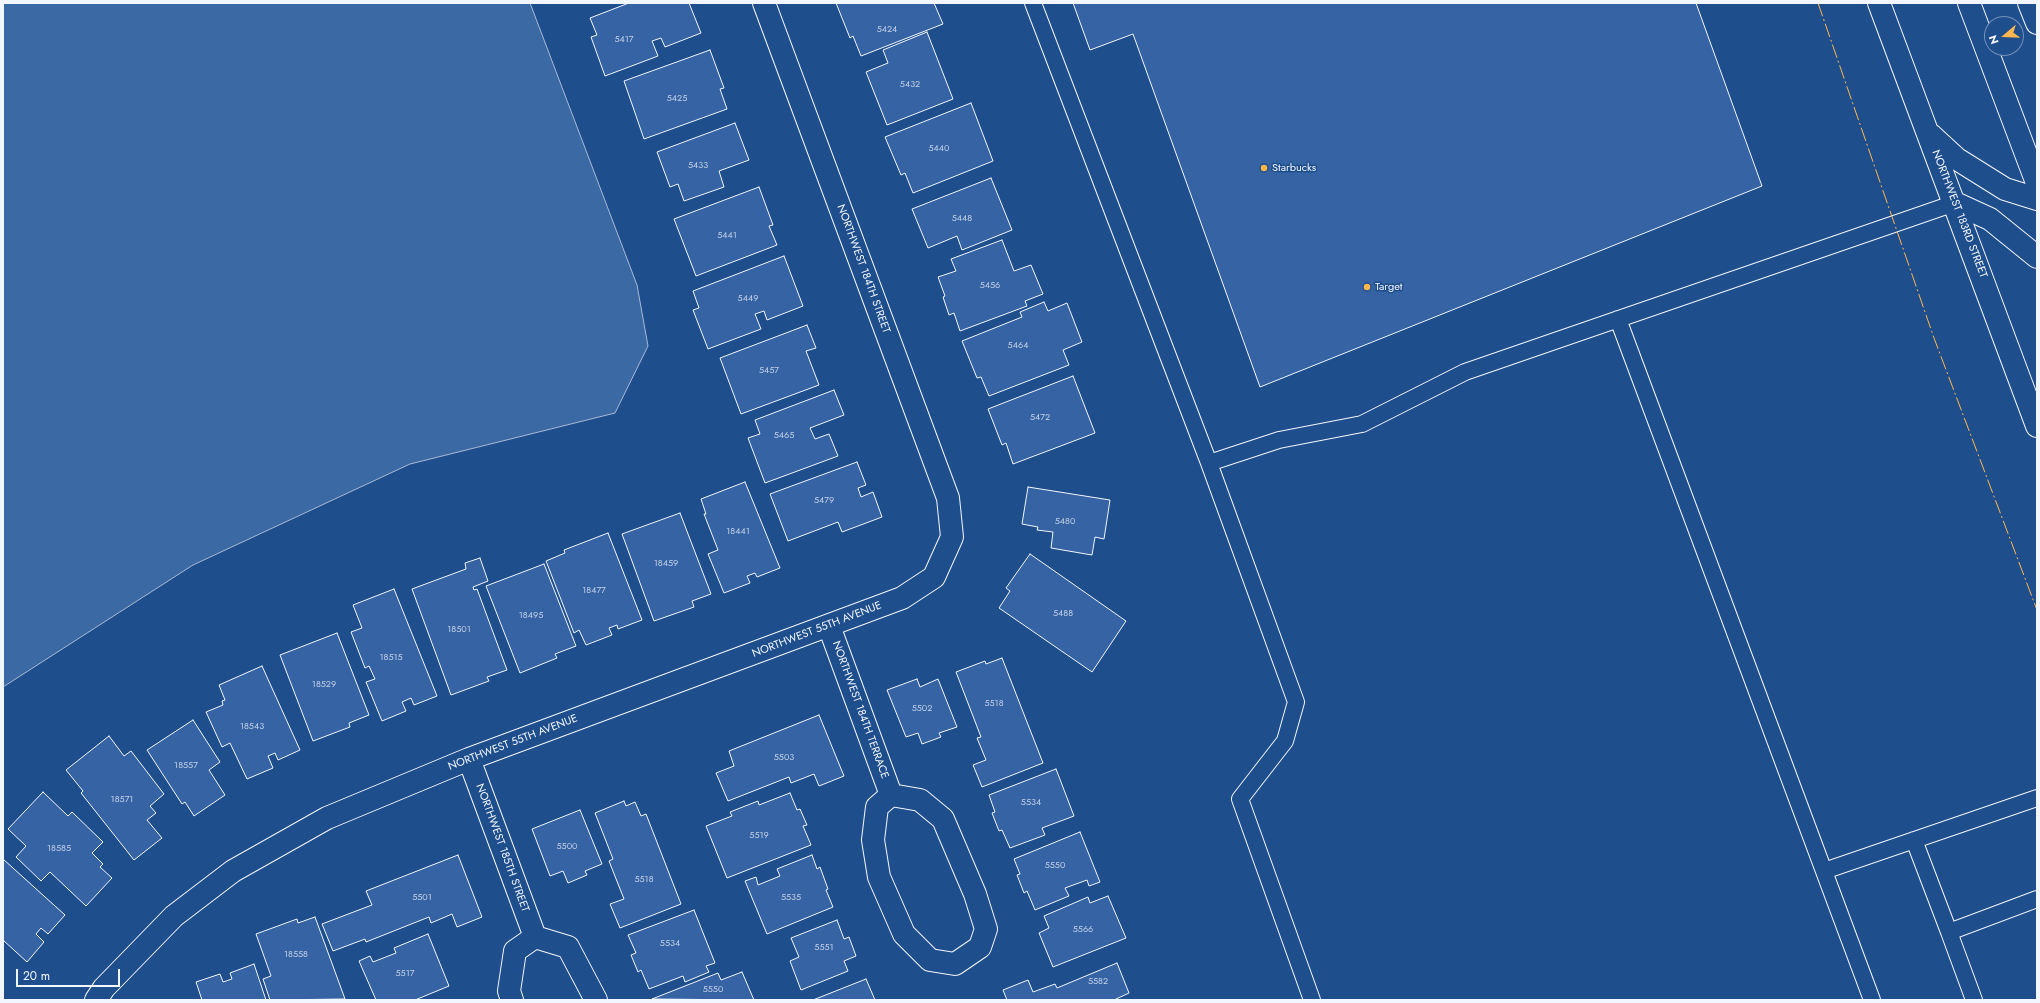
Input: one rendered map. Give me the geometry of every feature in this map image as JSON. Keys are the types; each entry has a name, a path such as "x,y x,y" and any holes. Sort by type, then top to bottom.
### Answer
{"street":[{"name":"NORTHWEST 184TH STREET","path":"764,3 948,498 952,537"},
{"name":"NORTHWEST 183RD STREET","path":"1879,3 1955,203 2037,426"},
{"path":"1969,3 2037,183"},
{"path":"2029,3 2037,23"},
{"path":"1928,132 1957,159 2005,189 2037,199"},
{"path":"1955,203 1990,219 2037,257"},
{"name":"NORTHWEST 55TH AVENUE","path":"96,1000 104,988 174,916 233,871 326,818 469,759 902,598 934,577 952,537"},
{"name":"NORTHWEST 184TH TERRACE","path":"829,626 891,795"},
{"name":"NORTHWEST 185TH STREET","path":"469,759 535,937"},
{"path":"891,795 920,800 943,819 975,894 986,928 980,947 956,964 930,960 904,934 880,877 874,840 877,807 891,795"},
{"path":"512,1000 509,991 516,951 535,937 568,947 596,1000"}],"lane":[{"path":"1033,3 1209,463 1296,702 1285,741 1240,799 1312,1000"},
{"path":"1209,463 1279,440 1362,424 1465,372 1955,203"},
{"path":"1618,319 1872,1000"},
{"path":"1824,871 2037,798"},
{"path":"1914,840 1974,1000"},
{"path":"1949,932 2037,899"}],"water":[{"path":"3,3 530,3 637,285 648,346 615,413 410,464 193,565 3,687"}],"building":[{"path":"629,3 689,3 701,33 665,47 661,38 652,41 658,56 605,76 591,37 597,35 590,18"},
{"path":"836,3 934,3 943,24 861,56 853,36 850,38"},
{"name":"Target","path":"1073,3 1696,3 1762,186 1260,387 1133,34 1090,50"},
{"path":"927,32 953,99 887,125 866,72 888,63 883,50"},
{"path":"710,50 724,88 720,89 727,109 644,139 624,81"},
{"path":"971,103 993,161 913,193 905,173 901,175 885,137"},
{"path":"735,123 749,160 719,171 724,187 684,201 678,184 670,187 657,152"},
{"path":"991,178 1012,230 962,250 957,236 928,248 912,209"},
{"path":"759,187 773,225 769,226 777,245 696,276 674,219"},
{"path":"1002,240 1014,271 1031,265 1043,294 1025,301 1027,306 960,331 954,313 949,315 943,297 945,296 938,277 956,271 951,259"},
{"path":"784,256 803,306 767,320 764,311 755,314 761,329 708,349 693,310 699,308 693,291"},
{"path":"1044,302 1048,311 1067,303 1082,342 1063,350 1069,365 989,396 981,377 977,378 962,341 1022,317 1020,312"},
{"path":"807,325 816,348 806,351 819,385 741,414 720,358"},
{"path":"1073,376 1095,433 1013,464 1006,443 1002,445 988,409"},
{"path":"834,390 844,415 810,428 815,439 829,434 838,456 765,483 748,438 760,434 755,420"},
{"path":"857,462 866,485 858,488 861,497 873,492 882,517 842,532 838,522 788,541 770,494"},
{"path":"745,482 780,568 757,577 755,573 747,576 750,583 724,593 708,554 718,550 704,514 706,514 701,499"},
{"path":"1028,487 1110,500 1104,539 1095,537 1092,555 1051,548 1053,532 1037,530 1038,527 1022,524"},
{"path":"680,513 711,594 692,601 694,607 654,621 622,534"},
{"path":"608,533 642,620 618,629 617,625 609,628 612,635 586,645 579,630 574,633 546,561 565,553 564,550"},
{"path":"1030,554 1126,621 1092,672 999,608 1010,591 1006,588"},
{"path":"480,558 488,581 473,587 474,590 477,589 507,670 487,677 489,681 451,695 412,589 466,569 465,563"},
{"path":"544,564 576,646 555,654 557,658 520,673 486,586"},
{"path":"394,589 437,696 414,705 411,698 402,702 406,711 382,721 366,682 375,679 369,666 365,668 351,632 362,628 353,605"},
{"path":"337,633 369,715 349,723 350,727 313,741 280,655"},
{"path":"1002,658 1043,763 982,787 973,765 986,760 977,738 981,737 956,672 985,661 986,664"},
{"path":"262,666 300,750 278,760 275,753 268,756 273,768 247,779 230,743 222,747 206,712 223,705 222,701 225,700 219,685"},
{"path":"917,679 920,687 938,679 957,727 939,733 941,737 922,744 918,733 906,737 887,690"},
{"path":"819,715 844,776 819,786 814,774 791,783 789,777 728,801 716,773 734,766 729,751"},
{"path":"193,720 220,762 209,770 225,795 194,816 185,802 182,804 147,750"},
{"path":"109,736 124,756 131,751 164,794 150,806 156,813 147,820 162,838 134,860 81,793 83,791 66,770"},
{"path":"1056,769 1074,816 1042,828 1045,835 1010,848 1002,830 999,831 992,813 995,812 989,795"},
{"path":"43,792 68,816 72,812 103,842 92,853 103,864 100,867 112,878 86,906 50,872 41,881 16,857 26,846 8,829"},
{"path":"790,793 797,810 800,809 807,825 803,826 811,845 727,878 706,826 732,816 730,812 758,801 759,805"},
{"path":"624,801 626,806 635,802 641,816 646,814 681,904 620,928 610,904 624,899 609,861 613,859 595,813"},
{"path":"580,810 602,864 585,871 587,875 568,883 563,871 550,876 532,829"},
{"path":"1080,832 1100,882 1089,886 1087,880 1065,888 1069,896 1035,910 1027,891 1024,893 1017,875 1020,874 1014,859"},
{"path":"458,855 482,917 457,927 452,914 431,923 429,917 366,942 365,939 333,951 322,924 372,905 366,891"},
{"path":"812,855 817,869 820,867 828,889 826,890 833,907 767,934 745,881 756,877 758,885 780,876 777,869"},
{"path":"3,859 65,915 48,934 41,928 36,934 44,942 27,962 3,940"},
{"path":"1108,896 1126,938 1053,967 1039,933 1049,928 1044,916 1088,897 1090,903"},
{"path":"694,910 715,963 706,966 709,972 685,982 683,976 649,989 641,970 638,972 631,955 636,953 628,935"},
{"path":"315,917 345,999 270,1000 263,979 271,976 256,934 297,919 298,923"},
{"path":"837,920 844,939 849,937 856,956 844,961 848,971 801,990 790,961 799,957 791,938"},
{"path":"428,934 449,986 415,1000 376,1000 359,961 370,956 373,962 396,953 394,948"},
{"path":"1117,963 1129,993 1114,1000 1007,1000 1003,990 1028,980 1033,992 1055,984 1057,988"},
{"path":"254,964 266,1000 202,1000 196,982 220,974 223,982 232,979 230,973"},
{"path":"742,972 754,1000 652,999 718,973 721,980"},
{"path":"866,979 875,1000 813,1000"}],"power":[{"path":"1818,3 1934,338 2037,610"}],"place":[{"name":"Starbucks","path":"1264,168"},
{"name":"Target","path":"1367,287"}]}
